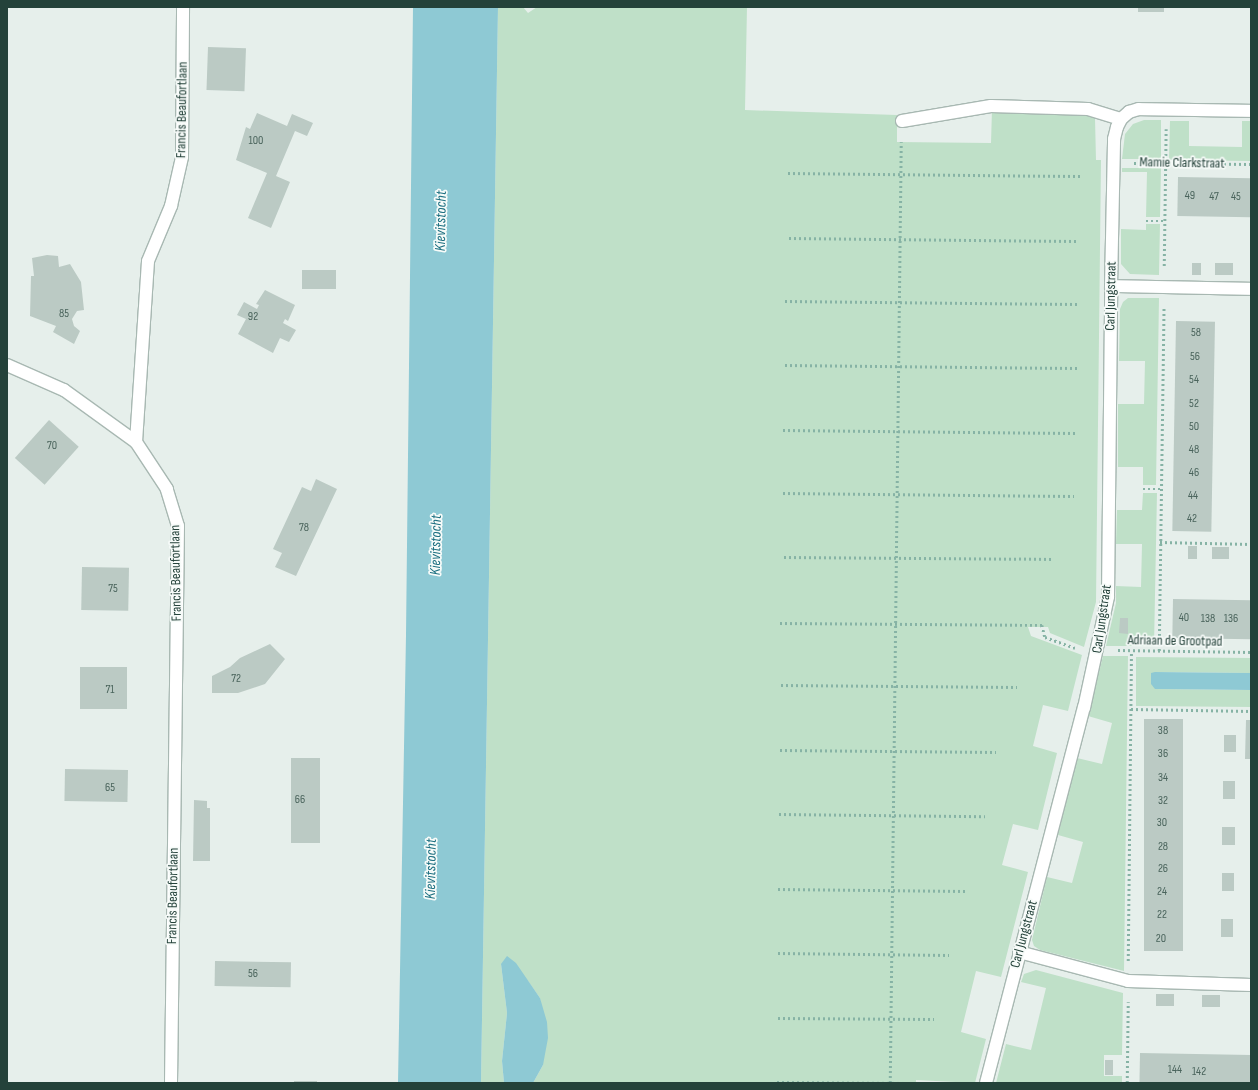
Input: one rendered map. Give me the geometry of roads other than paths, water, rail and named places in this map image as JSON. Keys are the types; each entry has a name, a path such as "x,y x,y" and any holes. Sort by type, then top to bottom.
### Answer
{"street":[{"name":"Francis Beaufortlaan","path":"171,1083 178,526 167,489 136,442 148,261 172,206 182,157 183,7"},
{"path":"902,121 991,106 1088,109 1121,119 1129,112 1139,109 1251,111"},
{"name":"Carl Jungstraat","path":"986,1083 1099,649 1108,597 1114,139 1121,119"},
{"path":"1111,286 1251,289"},
{"path":"7,365 64,390 136,442"},
{"path":"1019,952 1128,981 1251,985"}],"water":[{"name":"Kievitstocht","path":"413,7 498,7 481,1083 398,1083 406,635"},
{"path":"1151,673 1251,673 1251,690 1155,689 1151,684"},
{"path":"507,956 516,963 540,998 547,1022 548,1038 543,1065 533,1083 504,1083 502,1061 507,1013 501,964"}]}
